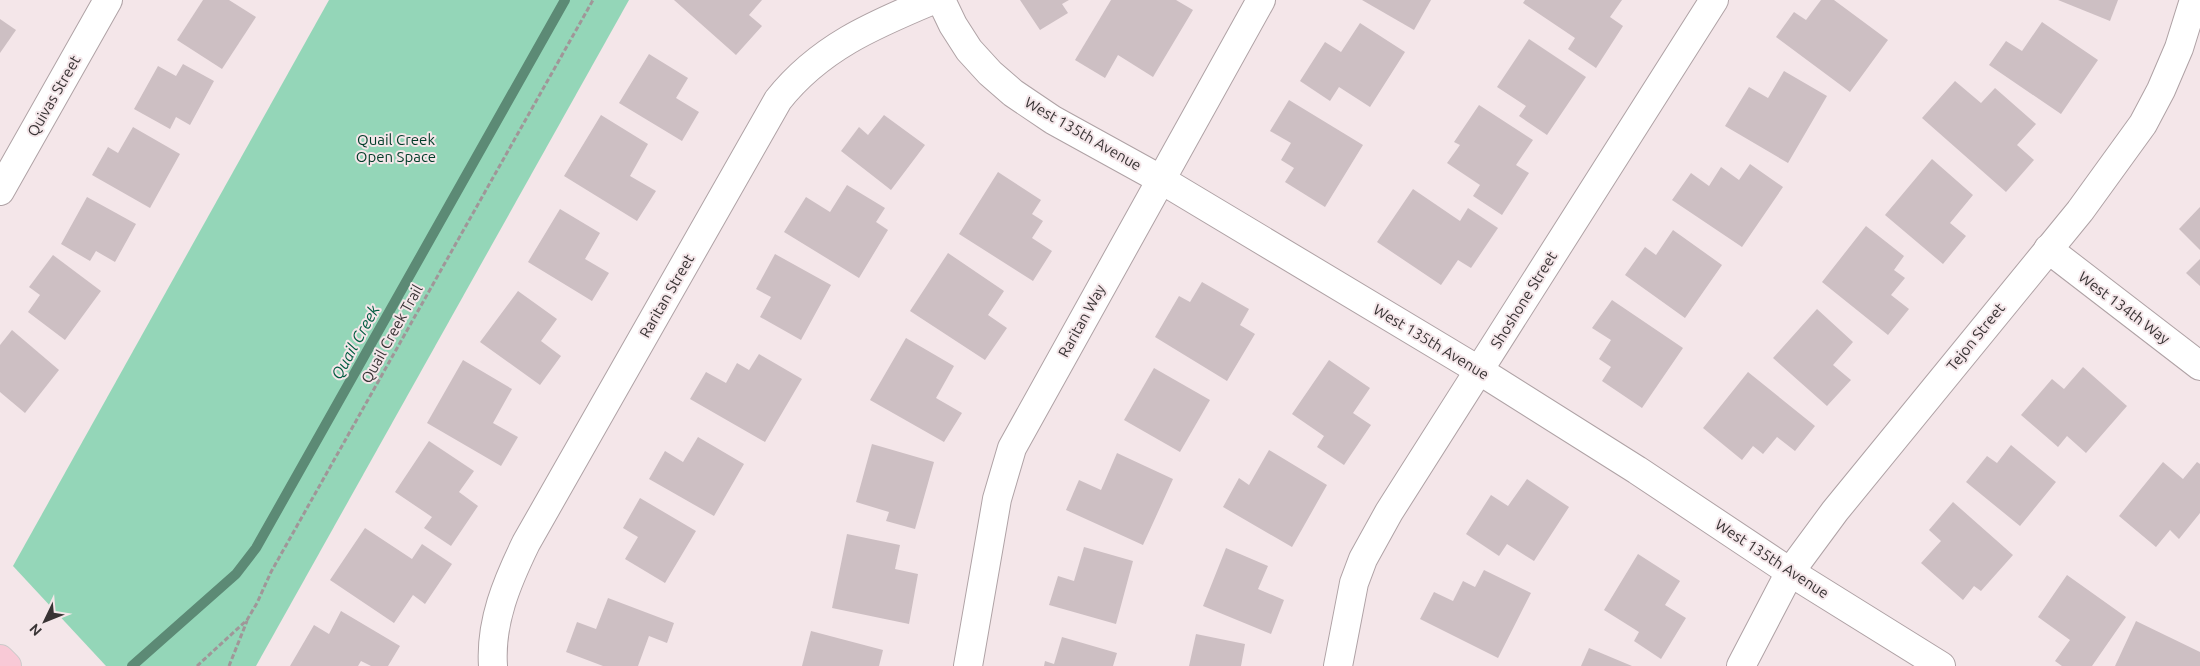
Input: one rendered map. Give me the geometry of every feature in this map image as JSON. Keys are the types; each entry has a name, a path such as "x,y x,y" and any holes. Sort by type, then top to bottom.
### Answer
{"main road":[{"path":"0,659 6,666"}],"street":[{"name":"Quivas Street","path":"4,175 108,0"},
{"name":"Raritan Street","path":"493,666 492,648 495,621 513,570 526,543 778,100 794,80 821,56 875,24 933,0"},
{"name":"West 135th Avenue","path":"941,0 953,25 969,50 990,73 1013,93 1054,120 1160,179 1480,371 1637,470 1790,572 1941,666"},
{"name":"Raritan Way","path":"968,666 997,499 1012,448 1261,0"},
{"name":"Shoshone Street","path":"1338,666 1354,583 1362,559 1389,512 1714,0"},
{"name":"Tejon Street","path":"1741,666 1790,572 1835,511 2080,211 2143,124 2161,90 2179,48 2194,0"},
{"name":"West 134th Way","path":"2048,249 2200,366"}],"path":[{"name":"Quail Creek Trail","path":"197,666 247,620 257,604 271,572 593,0"},
{"path":"230,666 247,620"}],"green space":[{"name":"Quail Creek Open Space","path":"329,0 629,0 256,666 106,666 13,566"}],"building":[{"path":"203,0 229,0 256,17 222,69 177,40"},
{"path":"674,0 762,0 749,15 762,26 736,55"},
{"path":"1020,0 1069,0 1062,4 1068,13 1040,30"},
{"path":"1111,0 1176,0 1193,10 1153,77 1118,55 1105,78 1075,60"},
{"path":"1362,0 1431,0 1414,30"},
{"path":"1525,0 1622,0 1610,17 1623,26 1596,68 1568,49 1575,38 1523,3"},
{"path":"1821,0 1834,0 1888,40 1850,92 1776,37 1794,12 1806,20"},
{"path":"2058,0 2118,0 2110,21"},
{"path":"0,19 16,30 0,53"},
{"path":"2042,22 2098,60 2061,114 1989,65 2006,41 2022,51"},
{"path":"1360,23 1405,52 1370,107 1339,87 1330,101 1300,81 1325,42 1341,52"},
{"path":"1529,39 1586,77 1547,135 1519,116 1526,106 1497,87"},
{"path":"649,54 688,78 676,98 699,112 682,141 619,103"},
{"path":"183,64 214,81 190,125 176,117 170,129 134,109 158,66 176,76"},
{"path":"1784,71 1827,96 1788,163 1725,126 1749,87 1768,98"},
{"path":"1955,81 1981,103 1995,88 2036,124 2017,145 2034,160 2006,192 1922,118"},
{"path":"1289,100 1363,145 1325,207 1285,182 1294,168 1281,160 1291,143 1270,131"},
{"path":"1479,105 1533,140 1516,165 1529,173 1502,215 1473,196 1480,185 1447,163 1460,145 1454,142"},
{"path":"601,115 648,144 630,176 656,191 637,221 564,176"},
{"path":"884,115 925,145 891,190 841,151 859,127 868,135"},
{"path":"133,127 180,154 150,208 92,175 108,147 118,153"},
{"path":"1932,159 1973,195 1950,223 1966,236 1943,264 1885,215"},
{"path":"1750,164 1783,187 1742,247 1672,200 1691,173 1709,186 1721,167 1739,180"},
{"path":"998,172 1041,200 1032,214 1043,221 1032,238 1052,251 1033,281 959,234"},
{"path":"847,185 885,208 876,222 888,230 859,278 784,232 806,197 830,212"},
{"path":"1413,189 1460,221 1468,208 1498,228 1471,268 1458,260 1441,285 1377,242"},
{"path":"87,197 136,224 115,262 96,251 90,261 61,244"},
{"path":"2200,207 2200,250 2179,229"},
{"path":"560,209 600,233 585,259 609,273 592,301 528,262"},
{"path":"1866,226 1904,256 1894,270 1905,278 1891,295 1909,309 1888,335 1822,282"},
{"path":"1673,230 1722,265 1685,318 1625,275 1645,247 1656,255"},
{"path":"948,253 1004,291 988,315 1007,328 985,360 910,311"},
{"path":"775,254 831,285 801,340 760,317 771,297 756,289"},
{"path":"53,255 101,291 65,340 28,312 40,295 29,287"},
{"path":"2200,259 2200,286 2186,273"},
{"path":"1202,282 1249,309 1240,325 1255,334 1227,381 1155,337 1179,296 1190,302"},
{"path":"518,291 557,319 541,341 561,356 540,385 480,342"},
{"path":"1612,300 1683,348 1642,408 1602,381 1611,367 1599,359 1611,340 1592,328"},
{"path":"1817,309 1853,342 1833,365 1851,380 1827,406 1773,358"},
{"path":"12,330 59,370 25,413 0,392 0,345"},
{"path":"906,338 954,366 936,398 962,413 944,442 870,400"},
{"path":"759,354 802,379 765,442 690,399 706,372 726,383 737,363 749,370"},
{"path":"463,360 512,389 493,423 518,437 501,466 427,423"},
{"path":"1329,360 1370,388 1353,413 1371,425 1344,465 1317,447 1324,436 1292,414"},
{"path":"2083,367 2127,406 2086,453 2067,436 2058,447 2021,415 2052,379 2064,389"},
{"path":"1154,368 1210,400 1180,452 1124,420"},
{"path":"1748,372 1815,426 1795,451 1777,437 1763,454 1753,446 1742,460 1703,428"},
{"path":"698,437 744,464 714,516 649,479 665,451 683,462"},
{"path":"429,441 474,471 459,492 478,506 451,546 424,528 432,517 395,492"},
{"path":"872,444 934,462 915,529 886,521 889,512 856,502"},
{"path":"2011,445 2056,482 2020,526 1966,482 1987,456 1997,463"},
{"path":"1269,450 1327,485 1292,547 1223,507 1239,478 1249,485"},
{"path":"1117,453 1173,479 1143,545 1066,510 1079,480 1101,490"},
{"path":"2163,462 2183,479 2197,462 2200,464 2200,513 2179,539 2170,530 2156,547 2119,516"},
{"path":"1527,479 1569,507 1534,561 1507,544 1499,556 1466,534 1491,495 1508,506"},
{"path":"640,498 696,531 665,583 625,559 638,537 623,528"},
{"path":"1953,502 2013,555 1981,591 1974,586 1963,600 1921,563 1941,541 1929,530"},
{"path":"365,528 412,559 422,544 452,564 425,604 413,595 394,623 330,580"},
{"path":"847,534 900,545 895,569 918,574 909,624 832,608"},
{"path":"1084,547 1133,561 1116,624 1049,605 1058,576 1074,581"},
{"path":"1226,548 1268,566 1258,589 1284,600 1271,634 1203,606"},
{"path":"1638,554 1680,581 1665,605 1686,618 1661,659 1634,641 1639,632 1604,610"},
{"path":"1484,570 1531,593 1498,658 1420,619 1434,592 1453,601 1463,581 1475,587"},
{"path":"2067,575 2126,617 2092,666 2062,666 2055,661 2070,640 2038,617"},
{"path":"608,598 674,623 667,643 649,636 638,666 603,666 566,652 577,622 596,629"},
{"path":"341,611 400,646 388,666 371,666 361,661 358,666 290,666 314,625 329,634"},
{"path":"2136,621 2200,652 2200,666 2115,666"},
{"path":"811,631 883,650 879,666 802,666"},
{"path":"1196,634 1245,644 1241,666 1189,666"},
{"path":"1062,637 1117,653 1113,666 1044,666 1045,661 1054,664"},
{"path":"1589,648 1632,666 1581,666"}],"waterway":[{"name":"Quail Creek","path":"132,666 236,574 256,548 565,0"}]}
